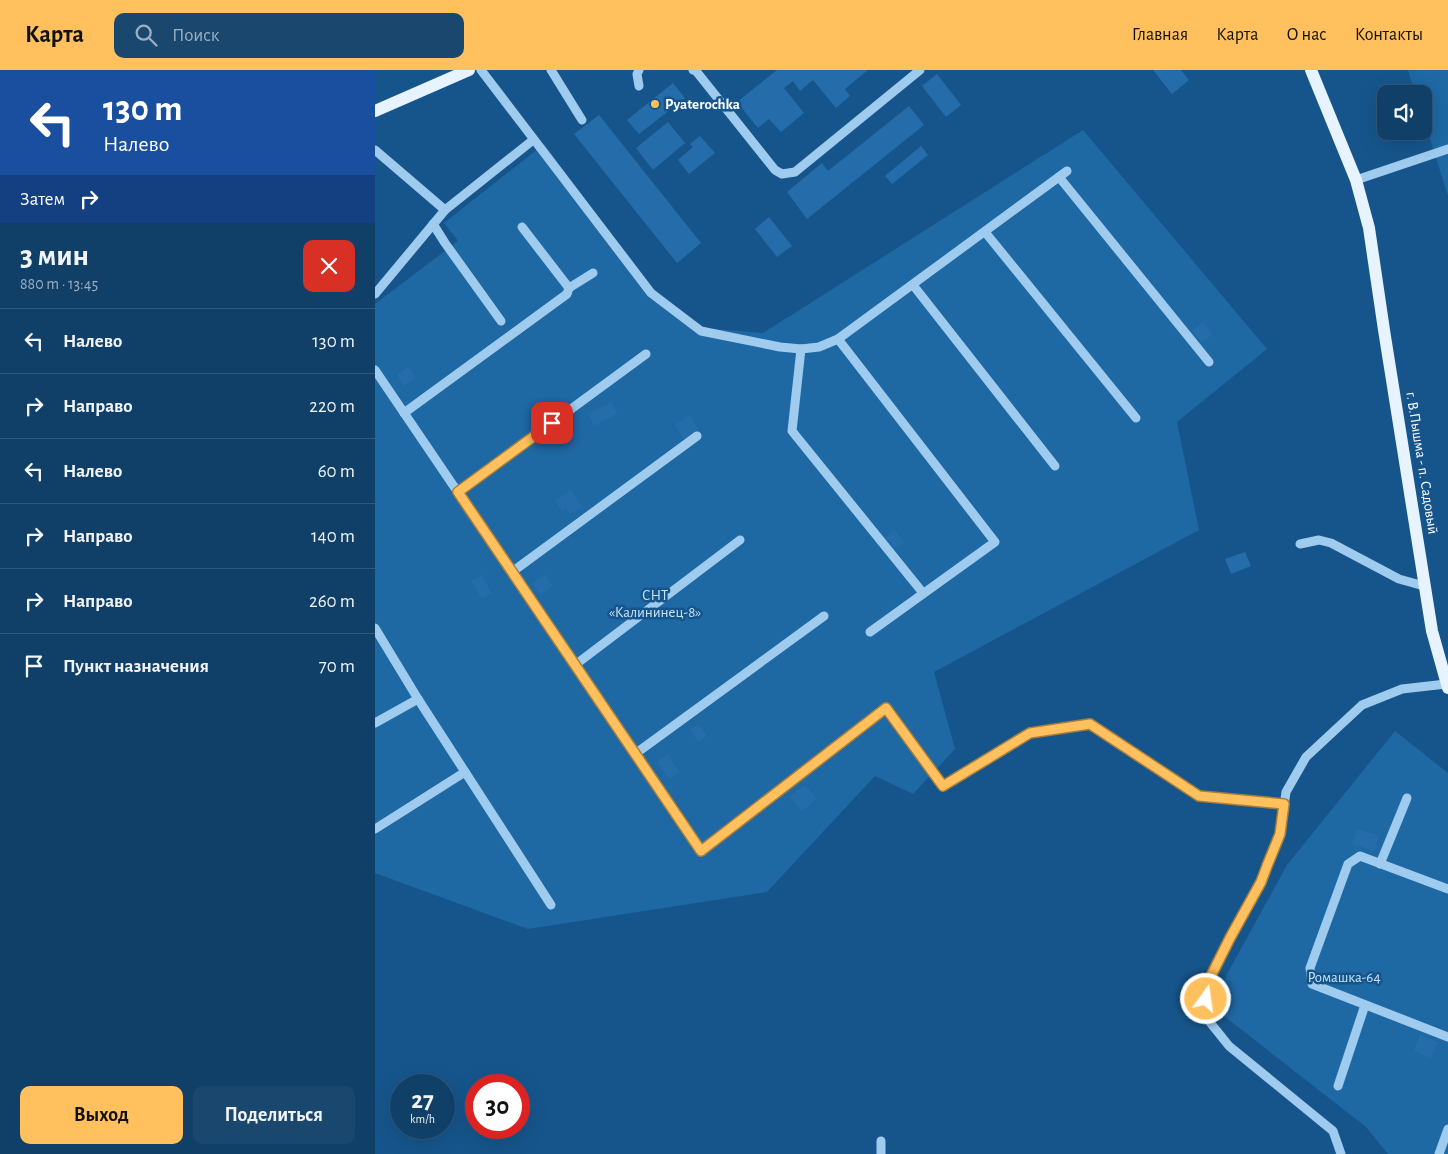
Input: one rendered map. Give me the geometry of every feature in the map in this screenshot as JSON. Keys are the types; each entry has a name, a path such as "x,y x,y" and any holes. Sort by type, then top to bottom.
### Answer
{"main road":[{"path":"375,111 469,70"},
{"name":"г. В.Пышма - п. Садовый","path":"1311,70 1357,180 1369,228 1424,586 1432,631 1447,686"}],"street":[{"path":"481,70 651,293 701,331 780,347 801,349 819,347 838,339 913,286 1067,171"},
{"path":"551,70 582,120"},
{"path":"639,70 637,74 639,86"},
{"path":"695,70 775,170 782,174 795,172 921,70"},
{"path":"375,294 445,210 533,140"},
{"path":"375,150 445,210"},
{"path":"1357,180 1448,150"},
{"path":"1059,177 1209,362"},
{"path":"433,224 501,321"},
{"path":"522,227 569,288"},
{"path":"985,232 1136,418"},
{"path":"404,413 567,294 569,288 593,273"},
{"path":"913,286 1055,466"},
{"path":"838,339 995,542 870,632"},
{"path":"801,349 792,431 923,593"},
{"path":"458,492 646,354"},
{"path":"375,370 701,851 886,708 943,786 1030,733 1090,724 1199,796 1284,804"},
{"path":"512,572 697,436"},
{"path":"575,665 740,540"},
{"path":"1300,544 1319,540 1331,543 1399,579 1424,586"},
{"path":"635,754 824,616"},
{"path":"375,628 418,699 551,905"},
{"path":"1341,1154 1333,1131 1229,1046 1204,1015 1207,984 1261,882 1280,834 1286,792 1306,756 1362,704 1402,689 1447,686"},
{"path":"375,723 418,699"},
{"path":"375,830 465,772"},
{"path":"1380,864 1407,798"},
{"path":"1448,889 1360,856 1348,864 1310,968 1312,984 1448,1037"},
{"path":"1337,1086 1365,1006"},
{"path":"1439,1154 1448,1129"},
{"path":"881,1141 881,1154"}],"green space":[{"path":"1408,70 1448,70 1448,196 1430,140 1432,140 1432,85 1412,85"},
{"name":"СНТ «Калининец-8»","path":"1083,130 1267,349 1177,422 1199,530 934,672 955,749 913,794 875,776 767,892 528,929 375,873 375,304 458,241 444,223 544,144 649,285 703,328 763,333"},
{"name":"Ромашка-64","path":"1395,731 1448,773 1448,1154 1388,1154 1366,1127 1210,1005 1287,865"}],"building":[{"path":"777,70 868,70 845,89 850,96 836,108 813,80 800,91 793,81 784,88 804,113 781,132 769,119 758,128 737,102"},
{"path":"1153,70 1181,70 1189,80 1172,94"},
{"path":"937,74 961,105 946,117 922,86"},
{"path":"673,83 685,98 639,134 627,120"},
{"path":"909,106 924,125 807,219 787,192 822,163 828,171"},
{"path":"599,115 701,243 677,263 574,134"},
{"path":"668,122 685,143 653,170 636,148"},
{"path":"700,136 715,153 689,174 678,160 693,147 690,144"},
{"path":"921,146 928,155 892,184 885,176"},
{"path":"769,217 792,246 777,257 755,229"},
{"path":"1203,322 1213,334 1202,343 1192,331"},
{"path":"408,367 416,378 404,386 397,375"},
{"path":"611,402 617,414 594,426 588,414"},
{"path":"690,415 699,430 684,439 675,425"},
{"path":"571,490 582,507 570,514 566,508 562,511 555,501"},
{"path":"894,530 904,542 895,549 886,537"},
{"path":"1245,552 1251,566 1231,574 1225,559"},
{"path":"545,574 553,586 540,595 532,583"},
{"path":"482,575 492,593 482,599 471,581"},
{"path":"698,724 707,736 698,742 690,730"},
{"path":"668,754 680,772 669,779 657,762"},
{"path":"805,785 817,799 802,811 790,797"},
{"path":"1357,829 1379,836 1374,851 1352,844"},
{"path":"1420,1035 1438,1042 1431,1058 1414,1051"}],"place":[{"name":"Pyaterochka","path":"655,104"}],"route":[{"path":"552,423 458,492 701,851 886,708 943,786 1030,733 1090,724 1199,796 1284,804 1280,834 1261,882 1207,984 1206,999"}]}
